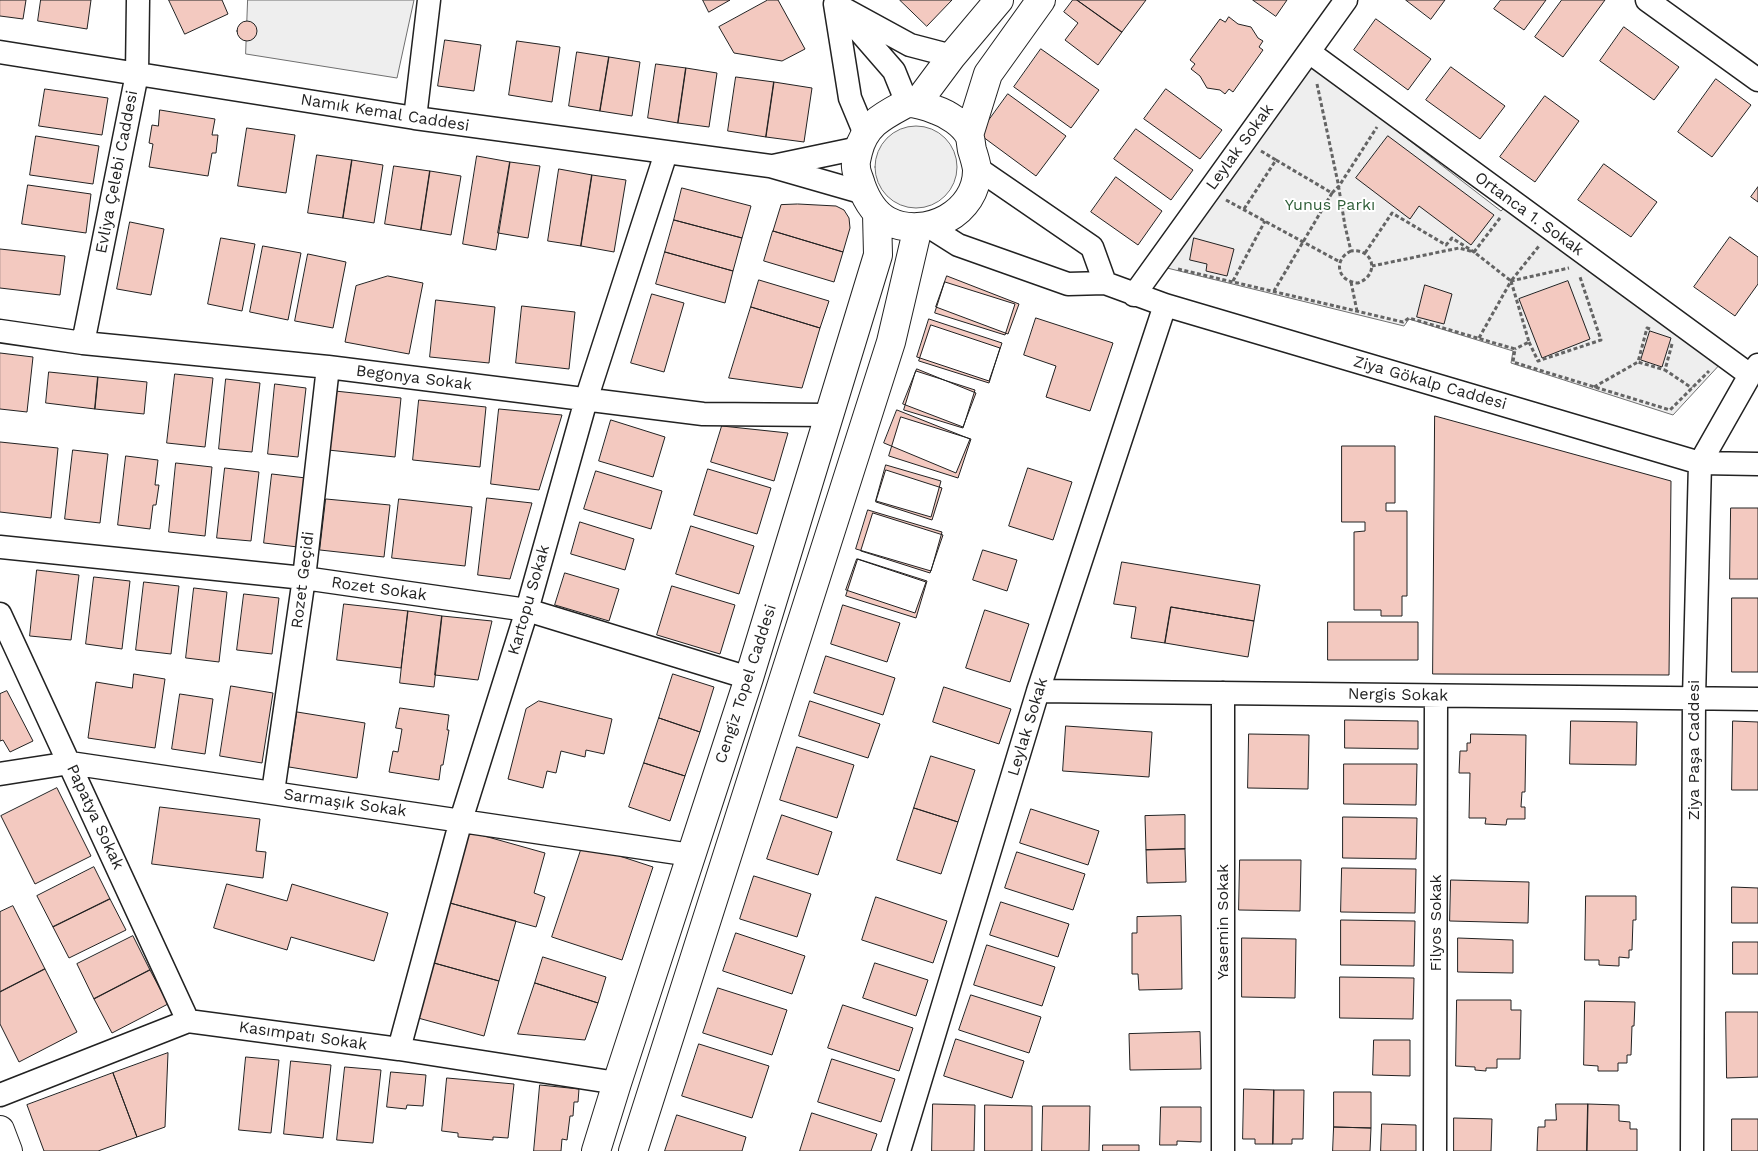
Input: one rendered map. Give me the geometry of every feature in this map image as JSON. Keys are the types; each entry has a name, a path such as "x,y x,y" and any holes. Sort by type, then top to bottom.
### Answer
{"main road":[{"path":"912,103 943,113 955,120 969,136 977,168 975,182 963,206 941,222 923,227 901,226 888,221 870,203 855,166 862,141 879,119 912,103 1000,0"},
{"path":"969,136 988,74 1041,0"},
{"name":"Cengiz Topel Caddesi","path":"596,1151 749,678 878,255 870,203"},
{"name":"Cengiz Topel Caddesi","path":"633,1151 891,342 923,227"},
{"path":"0,1130 8,1151"}],"street":[{"name":"Evliya Çelebi Caddesi","path":"83,343 137,74 138,0"},
{"path":"415,118 428,0"},
{"name":"Leylak Sokak","path":"1134,295 1346,0"},
{"path":"1647,0 1758,80"},
{"path":"834,2 910,45 952,56"},
{"path":"834,2 894,72 912,103"},
{"path":"834,2 850,98 862,141"},
{"name":"Namık Kemal Caddesi","path":"0,52 415,118 770,166 870,203"},
{"name":"Ortanca 1. Sokak","path":"1309,52 1754,370"},
{"name":"Namık Kemal Caddesi","path":"770,166 862,141"},
{"name":"Kartopu Sokak","path":"399,1049 461,820 527,610 586,400 666,153"},
{"path":"977,168 1092,247 1105,284"},
{"name":"Ziya Gökalp Caddesi","path":"923,227 958,245 1068,284 1105,284 1164,305 1700,463 1758,464"},
{"name":"Leylak Sokak","path":"899,1151 1038,691 1164,305"},
{"name":"Begonya Sokak","path":"0,331 83,343 328,367 703,414 829,415"},
{"name":"Rozet Geçidi","path":"273,792 304,578 328,367"},
{"name":"Ziya Paşa Caddesi","path":"1692,1151 1694,698 1700,463 1754,370"},
{"name":"Rozet Sokak","path":"0,547 304,578 527,610 749,678"},
{"name":"Papatya Sokak","path":"0,614 188,1021"},
{"name":"Nergis Sokak","path":"1038,691 1758,699"},
{"name":"Yasemin Sokak","path":"1223,693 1223,1151"},
{"name":"Filyos Sokak","path":"1435,1151 1436,696"},
{"name":"Sarmaşık Sokak","path":"0,774 70,763 691,855"},
{"name":"Kasımpatı Sokak","path":"0,1095 188,1021 399,1049 617,1083"}],"path":[{"path":"1316,82 1351,251"},
{"path":"1274,291 1332,193 1339,186 1379,124"},
{"path":"1244,210 1276,160 1332,193"},
{"path":"1219,196 1340,262"},
{"path":"1365,253 1392,213 1446,245 1452,238 1474,252 1511,281 1529,342 1538,361 1600,340 1580,276"},
{"path":"1474,252 1502,215"},
{"path":"1233,282 1265,221"},
{"path":"1479,338 1511,281 1541,243"},
{"path":"1372,266 1459,248 1474,252"},
{"path":"1356,250 1365,253 1370,258 1372,266 1368,278 1358,283 1343,278 1340,273 1342,257 1351,251 1356,250"},
{"path":"1511,281 1577,266"},
{"path":"1178,268 1403,322 1409,318 1516,349 1529,342"},
{"path":"1351,282 1356,311"},
{"path":"1594,387 1638,362 1647,328 1656,330"},
{"path":"1665,370 1674,336"},
{"path":"1516,349 1513,362 1670,410 1711,369"},
{"path":"1638,362 1665,370 1692,388"}],"green space":[{"path":"248,0 414,0 397,78 246,54"},
{"name":"Yunus Parkı","path":"1310,58 1401,134 1501,211 1510,202 1723,361 1673,415 1511,363 1513,351 1409,319 1404,326 1163,267"},
{"path":"916,126 932,129 945,138 954,151 957,167 954,183 945,196 932,205 916,208 900,205 887,196 878,183 875,167 878,151 887,138 900,129"}],"building":[{"path":"0,0 26,0 23,19 0,16"},
{"path":"41,0 91,0 87,29 38,21"},
{"path":"169,0 222,0 228,14 185,34"},
{"path":"703,0 730,0 709,12"},
{"path":"768,0 778,0 805,49 782,61 734,53 719,27"},
{"path":"900,0 952,0 927,26"},
{"path":"1073,0 1077,0 1122,32 1098,65 1065,40 1078,23 1064,12"},
{"path":"1077,0 1146,0 1122,32"},
{"path":"1253,0 1287,0 1276,16"},
{"path":"1406,0 1445,0 1431,19"},
{"path":"1501,0 1546,0 1524,30 1494,9"},
{"path":"1562,0 1605,0 1563,57 1535,37"},
{"path":"1229,17 1238,24 1251,27 1258,38 1263,41 1259,47 1263,50 1233,92 1229,89 1225,94 1220,90 1207,88 1200,76 1191,69 1195,64 1190,60 1220,19 1225,22"},
{"path":"1376,19 1431,59 1408,90 1354,50"},
{"path":"247,21 254,24 257,31 254,38 247,41 240,38 237,31 240,24"},
{"path":"1624,27 1679,67 1654,100 1600,61"},
{"path":"445,40 481,45 474,91 438,86"},
{"path":"517,41 560,47 552,102 509,95"},
{"path":"1041,49 1099,90 1071,128 1014,87"},
{"path":"577,52 609,57 600,111 569,106"},
{"path":"609,57 640,62 632,116 600,111"},
{"path":"656,64 686,68 678,123 648,118"},
{"path":"1451,67 1505,106 1480,139 1426,100"},
{"path":"686,68 717,73 709,127 678,123"},
{"path":"736,77 774,82 766,137 728,131"},
{"path":"1716,79 1751,105 1712,157 1678,132"},
{"path":"774,82 812,88 804,142 766,137"},
{"path":"45,89 108,98 102,135 39,126"},
{"path":"1166,89 1222,130 1200,159 1144,119"},
{"path":"1008,94 1066,136 1036,176 979,134"},
{"path":"1545,96 1579,121 1535,182 1500,157"},
{"path":"160,110 215,119 212,135 218,135 216,153 212,153 208,176 149,167 153,144 149,143 152,125 158,126"},
{"path":"247,128 295,135 286,193 238,186"},
{"path":"1136,129 1193,170 1171,200 1114,159"},
{"path":"36,136 99,146 93,184 30,175"},
{"path":"1388,136 1494,215 1471,245 1419,206 1410,219 1356,178"},
{"path":"317,155 352,160 343,218 308,213"},
{"path":"477,156 510,162 496,250 463,244"},
{"path":"352,160 383,165 374,223 343,218"},
{"path":"510,162 540,166 528,238 498,233"},
{"path":"1604,164 1657,202 1631,237 1578,200"},
{"path":"394,166 430,171 421,230 385,224"},
{"path":"559,169 592,175 581,246 548,241"},
{"path":"430,171 461,176 451,235 421,230"},
{"path":"592,175 626,180 614,252 581,246"},
{"path":"1116,177 1162,211 1138,245 1091,212"},
{"path":"28,185 91,194 86,233 22,224"},
{"path":"1758,187 1758,202 1751,197"},
{"path":"682,188 751,206 742,238 674,220"},
{"path":"781,205 836,206 844,210 849,218 850,228 843,252 773,231"},
{"path":"674,220 742,238 733,271 665,252"},
{"path":"130,222 164,229 151,295 117,289"},
{"path":"773,231 843,252 834,282 764,261"},
{"path":"1730,237 1758,257 1758,284 1735,316 1694,287"},
{"path":"221,238 255,244 242,311 208,304"},
{"path":"1194,238 1234,249 1227,276 1206,271 1207,264 1190,260"},
{"path":"263,246 301,253 288,320 250,312"},
{"path":"0,249 65,256 60,295 0,288"},
{"path":"665,252 733,271 725,303 656,284"},
{"path":"308,254 346,262 333,328 295,321"},
{"path":"388,276 423,283 409,354 345,342 356,286"},
{"path":"947,276 1019,304 1008,334 936,307"},
{"path":"759,280 829,301 820,328 751,307"},
{"path":"1568,281 1590,339 1542,358 1519,299"},
{"path":"945,282 1015,304 1005,335 935,313"},
{"path":"1425,285 1452,294 1444,324 1417,317"},
{"path":"652,294 684,303 664,372 631,363"},
{"path":"436,300 495,307 489,363 430,357"},
{"path":"522,306 575,312 569,369 516,363"},
{"path":"751,307 820,328 802,388 729,378"},
{"path":"1036,318 1113,343 1090,411 1046,397 1056,366 1024,355"},
{"path":"929,319 1002,343 989,381 917,357"},
{"path":"931,325 1000,348 989,383 919,361"},
{"path":"1650,331 1671,338 1662,367 1641,360"},
{"path":"0,353 33,357 27,412 0,409"},
{"path":"917,369 976,393 963,427 903,404"},
{"path":"916,371 975,390 963,428 904,410"},
{"path":"49,372 98,377 95,409 46,403"},
{"path":"175,374 213,378 205,447 167,443"},
{"path":"98,377 147,382 144,414 95,409"},
{"path":"226,379 260,383 252,452 219,449"},
{"path":"275,384 306,388 298,457 268,454"},
{"path":"335,391 401,398 395,457 328,450"},
{"path":"419,400 486,407 480,467 413,460"},
{"path":"499,409 562,415 539,490 491,484"},
{"path":"897,410 970,439 956,473 884,443"},
{"path":"1435,416 1671,481 1669,675 1433,674"},
{"path":"901,417 971,439 958,478 889,456"},
{"path":"611,420 665,437 653,477 599,461"},
{"path":"722,426 788,433 774,481 711,462"},
{"path":"0,442 58,448 51,518 0,512"},
{"path":"1342,446 1395,446 1395,503 1386,503 1386,511 1407,511 1407,596 1402,596 1402,616 1381,616 1381,610 1354,610 1354,532 1365,531 1365,522 1342,522"},
{"path":"73,450 108,454 100,523 65,519"},
{"path":"126,456 158,460 155,485 159,485 156,505 153,505 150,529 118,525"},
{"path":"176,463 212,467 205,536 169,532"},
{"path":"886,465 941,481 931,517 876,501"},
{"path":"225,468 259,472 251,541 217,538"},
{"path":"1028,468 1072,482 1053,540 1009,526"},
{"path":"708,469 771,488 757,534 694,515"},
{"path":"886,470 942,488 932,520 876,502"},
{"path":"596,471 662,491 651,529 584,509"},
{"path":"272,474 306,478 298,547 264,543"},
{"path":"487,498 532,503 510,579 478,575"},
{"path":"326,499 390,505 384,557 320,550"},
{"path":"399,499 472,507 465,566 392,558"},
{"path":"1731,508 1758,508 1758,579 1730,579"},
{"path":"868,510 942,532 931,571 856,549"},
{"path":"873,513 943,535 930,573 861,551"},
{"path":"580,522 634,539 625,570 571,554"},
{"path":"691,526 754,546 739,594 676,574"},
{"path":"983,550 1017,560 1007,591 973,580"},
{"path":"857,559 926,582 915,613 846,590"},
{"path":"858,559 927,581 916,618 846,596"},
{"path":"1122,562 1260,585 1254,621 1171,607 1165,643 1131,638 1136,607 1114,604"},
{"path":"37,570 79,575 71,640 30,636"},
{"path":"565,573 619,589 609,621 555,605"},
{"path":"94,577 130,581 122,649 86,644"},
{"path":"144,582 179,586 171,654 136,650"},
{"path":"672,586 735,605 720,654 657,635"},
{"path":"194,588 227,592 219,662 186,658"},
{"path":"244,594 279,598 272,654 237,650"},
{"path":"1732,598 1758,598 1758,672 1732,672"},
{"path":"344,604 408,611 401,668 337,660"},
{"path":"843,605 900,623 887,662 831,644"},
{"path":"1171,607 1254,621 1248,657 1165,643"},
{"path":"985,610 1029,624 1010,682 966,668"},
{"path":"408,611 442,616 434,687 400,683"},
{"path":"442,616 492,621 478,680 435,675"},
{"path":"1328,622 1418,622 1418,660 1328,660"},
{"path":"826,656 895,678 883,715 814,693"},
{"path":"134,674 165,679 155,748 88,738 96,682 132,688"},
{"path":"673,674 714,687 700,732 659,718"},
{"path":"231,686 273,693 262,763 220,756"},
{"path":"944,687 1011,709 999,744 933,722"},
{"path":"7,691 33,741 10,752 3,740 0,741 0,694"},
{"path":"180,694 213,699 205,754 172,749"},
{"path":"539,701 612,719 604,754 586,750 585,757 561,751 556,773 547,771 543,788 508,779 526,709"},
{"path":"810,701 880,724 868,758 799,736"},
{"path":"400,708 449,715 447,730 449,730 439,780 389,772 393,751 398,752 402,729 396,728"},
{"path":"297,712 365,723 357,778 289,767"},
{"path":"659,718 700,732 685,776 644,763"},
{"path":"1345,720 1418,721 1418,749 1345,748"},
{"path":"1571,721 1637,722 1636,765 1570,764"},
{"path":"1733,721 1758,722 1758,790 1732,790"},
{"path":"1066,726 1152,732 1149,777 1063,771"},
{"path":"1249,734 1309,735 1308,789 1248,788"},
{"path":"1471,734 1526,735 1525,792 1522,792 1521,807 1525,807 1525,819 1507,819 1506,825 1485,824 1486,818 1469,818 1470,773 1459,773 1460,751 1467,751 1467,743 1470,743"},
{"path":"797,747 854,765 837,818 780,800"},
{"path":"931,756 975,770 958,822 914,808"},
{"path":"644,763 685,776 670,821 629,807"},
{"path":"1344,764 1417,764 1416,805 1344,804"},
{"path":"57,788 91,856 35,884 1,816"},
{"path":"160,807 260,819 256,851 266,852 263,878 152,864"},
{"path":"914,808 958,822 941,874 897,860"},
{"path":"1031,809 1099,831 1088,865 1020,843"},
{"path":"782,815 832,832 818,875 767,859"},
{"path":"1185,815 1185,849 1146,850 1145,816"},
{"path":"1343,817 1417,818 1416,859 1343,858"},
{"path":"470,832 545,853 534,893 545,897 536,927 450,903"},
{"path":"583,844 653,867 622,960 552,937"},
{"path":"1185,849 1186,882 1147,883 1146,850"},
{"path":"1017,852 1085,874 1073,910 1005,888"},
{"path":"1240,860 1301,860 1300,911 1239,910"},
{"path":"94,867 110,899 53,927 37,896"},
{"path":"1342,868 1416,869 1415,913 1341,912"},
{"path":"754,876 811,894 797,937 740,919"},
{"path":"1451,880 1529,882 1528,923 1450,921"},
{"path":"227,884 287,901 292,884 388,913 374,961 291,937 287,950 214,928"},
{"path":"1732,887 1758,888 1758,923 1732,923"},
{"path":"1586,896 1636,896 1636,920 1633,920 1632,950 1629,950 1629,958 1619,957 1619,966 1599,965 1599,960 1585,960"},
{"path":"876,897 947,921 933,963 862,940"},
{"path":"110,899 126,930 69,958 53,927"},
{"path":"1001,902 1069,924 1058,957 990,935"},
{"path":"450,903 516,921 499,981 434,963"},
{"path":"13,906 45,969 0,992 0,912"},
{"path":"1181,916 1182,989 1139,990 1138,974 1132,974 1132,933 1137,933 1137,917"},
{"path":"1341,920 1415,921 1414,966 1341,965"},
{"path":"736,933 805,956 792,994 723,971"},
{"path":"133,936 150,970 94,999 77,964"},
{"path":"1242,938 1296,939 1295,998 1242,997"},
{"path":"1458,938 1513,940 1513,973 1458,972"},
{"path":"1733,942 1758,942 1758,974 1733,974"},
{"path":"987,945 1055,967 1042,1006 974,985"},
{"path":"543,957 606,977 598,1003 535,983"},
{"path":"434,963 499,981 484,1036 418,1018"},
{"path":"875,963 928,980 916,1016 863,998"},
{"path":"45,969 77,1032 19,1062 0,1024 0,992"},
{"path":"150,970 168,1004 112,1033 94,999"},
{"path":"1340,977 1414,978 1413,1019 1340,1018"},
{"path":"535,983 598,1003 585,1040 518,1034"},
{"path":"718,988 787,1010 772,1055 703,1033"},
{"path":"971,995 1041,1017 1029,1053 959,1030"},
{"path":"1457,1000 1511,1000 1511,1010 1521,1010 1520,1059 1497,1059 1497,1068 1486,1068 1486,1071 1475,1070 1475,1067 1456,1066"},
{"path":"1585,1001 1635,1002 1631,1055 1627,1055 1627,1063 1618,1063 1618,1071 1598,1071 1598,1066 1584,1065"},
{"path":"843,1005 913,1028 899,1071 828,1048"},
{"path":"1726,1012 1758,1012 1758,1077 1727,1078"},
{"path":"1200,1032 1201,1069 1130,1070 1129,1034"},
{"path":"956,1039 1024,1061 1012,1098 944,1076"},
{"path":"1374,1040 1410,1040 1410,1076 1373,1075"},
{"path":"699,1044 769,1066 752,1118 682,1096"},
{"path":"168,1053 165,1127 137,1137 113,1073"},
{"path":"246,1057 279,1060 271,1133 239,1130"},
{"path":"832,1059 895,1079 881,1122 818,1102"},
{"path":"291,1061 331,1065 323,1138 284,1134"},
{"path":"345,1067 381,1070 373,1143 337,1140"},
{"path":"391,1072 426,1075 423,1106 407,1105 406,1109 387,1107"},
{"path":"113,1073 137,1137 98,1151 44,1151 27,1105"},
{"path":"447,1078 514,1084 508,1138 493,1137 493,1140 458,1137 458,1133 442,1131"},
{"path":"540,1085 579,1089 578,1102 574,1102 573,1116 570,1116 567,1140 562,1139 561,1151 534,1151"},
{"path":"1244,1089 1274,1090 1273,1144 1255,1144 1255,1139 1243,1139"},
{"path":"1274,1090 1304,1090 1303,1139 1292,1139 1292,1144 1273,1144"},
{"path":"1334,1092 1371,1092 1371,1128 1334,1127"},
{"path":"933,1104 975,1105 974,1151 932,1151"},
{"path":"1556,1104 1588,1104 1587,1151 1537,1151 1538,1127 1545,1127 1545,1120 1556,1120"},
{"path":"1588,1104 1619,1105 1619,1121 1630,1122 1630,1129 1637,1129 1637,1151 1587,1151"},
{"path":"985,1105 1032,1106 1032,1151 985,1151"},
{"path":"1043,1106 1090,1106 1089,1151 1042,1151"},
{"path":"1161,1107 1201,1107 1201,1142 1177,1141 1177,1145 1160,1145"},
{"path":"812,1113 877,1134 871,1151 800,1151"},
{"path":"677,1115 746,1137 742,1151 665,1151"},
{"path":"1454,1118 1492,1119 1491,1151 1454,1151"},
{"path":"1732,1119 1758,1119 1758,1151 1732,1151"},
{"path":"1382,1124 1416,1125 1416,1151 1381,1151"},
{"path":"1334,1127 1371,1128 1370,1151 1333,1151"},
{"path":"1103,1145 1139,1145 1139,1151 1103,1151"}]}
